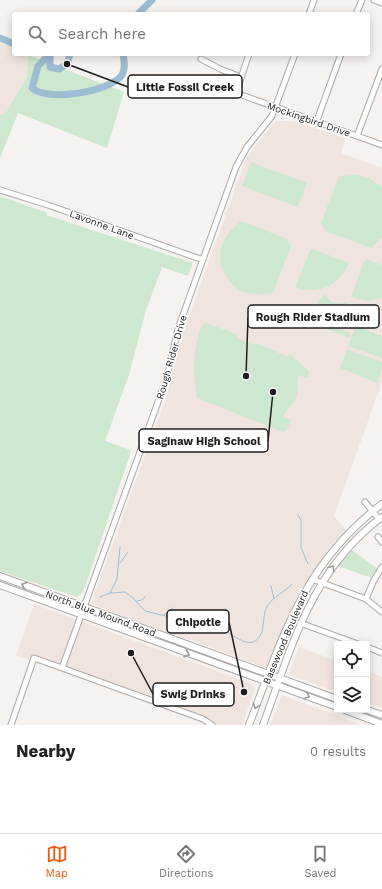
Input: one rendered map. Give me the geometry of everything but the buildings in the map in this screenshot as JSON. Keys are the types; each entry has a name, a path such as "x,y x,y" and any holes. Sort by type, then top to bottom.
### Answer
{"main road":[{"name":"Basswood Boulevard","path":"249,725 291,617 312,579 339,542 372,511 382,504"},
{"name":"Basswood Boulevard","path":"263,725 300,623 320,583 349,546 380,518"},
{"name":"North Blue Mound Road","path":"0,576 334,698"},
{"name":"North Blue Mound Road","path":"0,585 334,706"},
{"path":"131,633 137,632 173,644 179,641"},
{"path":"370,711 382,715"},
{"path":"353,713 382,724"}],"street":[{"path":"310,12 314,0"},
{"path":"357,12 362,0"},
{"path":"374,0 382,3"},
{"path":"201,59 220,69 241,77 248,56"},
{"name":"Rough Rider Drive","path":"62,668 167,378 176,335 241,156 266,125 276,108 294,56"},
{"path":"316,123 340,56"},
{"path":"356,136 382,69"},
{"name":"Mockingbird Drive","path":"241,77 236,93 316,123 382,145"},
{"name":"Lavonne Lane","path":"0,190 48,205 203,260"},
{"path":"365,502 380,518"},
{"path":"378,537 382,542"},
{"path":"366,600 373,582 382,567"},
{"path":"312,579 366,600 382,612"},
{"path":"300,623 350,641"},
{"path":"370,648 382,653"},
{"path":"11,725 34,658 203,719 212,725"}],"shaded area":[{"path":"0,43 12,48 12,56 28,56 27,76 7,111 0,115"},
{"path":"276,121 293,121 346,138 341,153 382,168 382,382 334,516 346,530 329,548 298,595 266,668 191,640 173,637 91,603 166,398 182,336 245,161 254,147"},
{"path":"34,604 250,683 255,690 242,725 207,725 16,655"},
{"path":"299,647 334,660 334,691 289,675"},
{"path":"370,672 382,677 382,708 370,704"},
{"path":"282,695 362,725 270,725"}],"green space":[{"path":"28,56 31,56 124,92 107,148 18,113 0,158 0,115 7,111 27,76"},
{"path":"251,162 307,183 298,207 242,186"},
{"path":"356,175 370,178 382,187 382,238 371,248 325,231 321,223 339,176"},
{"path":"0,196 47,213 46,215 193,263 188,276 162,267 146,310 129,375 105,441 131,450 83,592 77,597 0,571"},
{"path":"241,221 287,239 291,246 273,293 255,294 240,290 228,280 224,273 220,258 223,242 233,228"},
{"path":"313,249 349,263 340,277 327,287 312,290 295,287 310,250"},
{"path":"367,259 382,265 382,298 367,301 351,297 364,261"},
{"path":"325,294 334,303 347,302 343,315 338,319 331,320 321,315 319,312 319,301"},
{"path":"289,311 350,333 349,338 288,314"},
{"path":"206,323 237,334 237,338 256,345 257,343 288,357 289,354 307,369 309,373 307,378 299,375 296,398 283,417 291,420 287,430 283,432 197,398 194,380 196,344 201,326"},
{"path":"356,326 382,336 382,358 348,346"},
{"path":"347,349 382,362 382,369 377,383 340,368"},
{"path":"352,550 378,569 372,578 338,566"}],"waterway":[{"path":"140,12 152,0"},
{"path":"0,38 12,43"},
{"path":"69,56 67,64 59,69 50,67 50,57 47,57 38,66 32,88 40,92 64,95 105,86 115,81 122,75 124,67 123,56"},
{"path":"298,515 301,520 301,548 308,564"},
{"path":"110,593 117,579 120,547"},
{"path":"120,563 128,552"},
{"path":"191,623 221,629 242,640 252,642 257,640 261,634 265,612 268,605 273,599 292,584"},
{"path":"271,586 274,599"},
{"path":"100,597 110,593 125,592 145,611 174,618"},
{"path":"137,601 142,600 145,597"},
{"path":"164,615 173,608"},
{"path":"195,624 198,617"},
{"path":"221,629 226,625 227,620"}],"place":[{"name":"Little Fossil Creek","path":"67,64"},
{"name":"Rough Rider Stadium","path":"246,376"},
{"name":"Saginaw High School","path":"273,392"},
{"name":"Swig Drinks","path":"131,653"},
{"name":"Chipotle","path":"244,692"}]}
